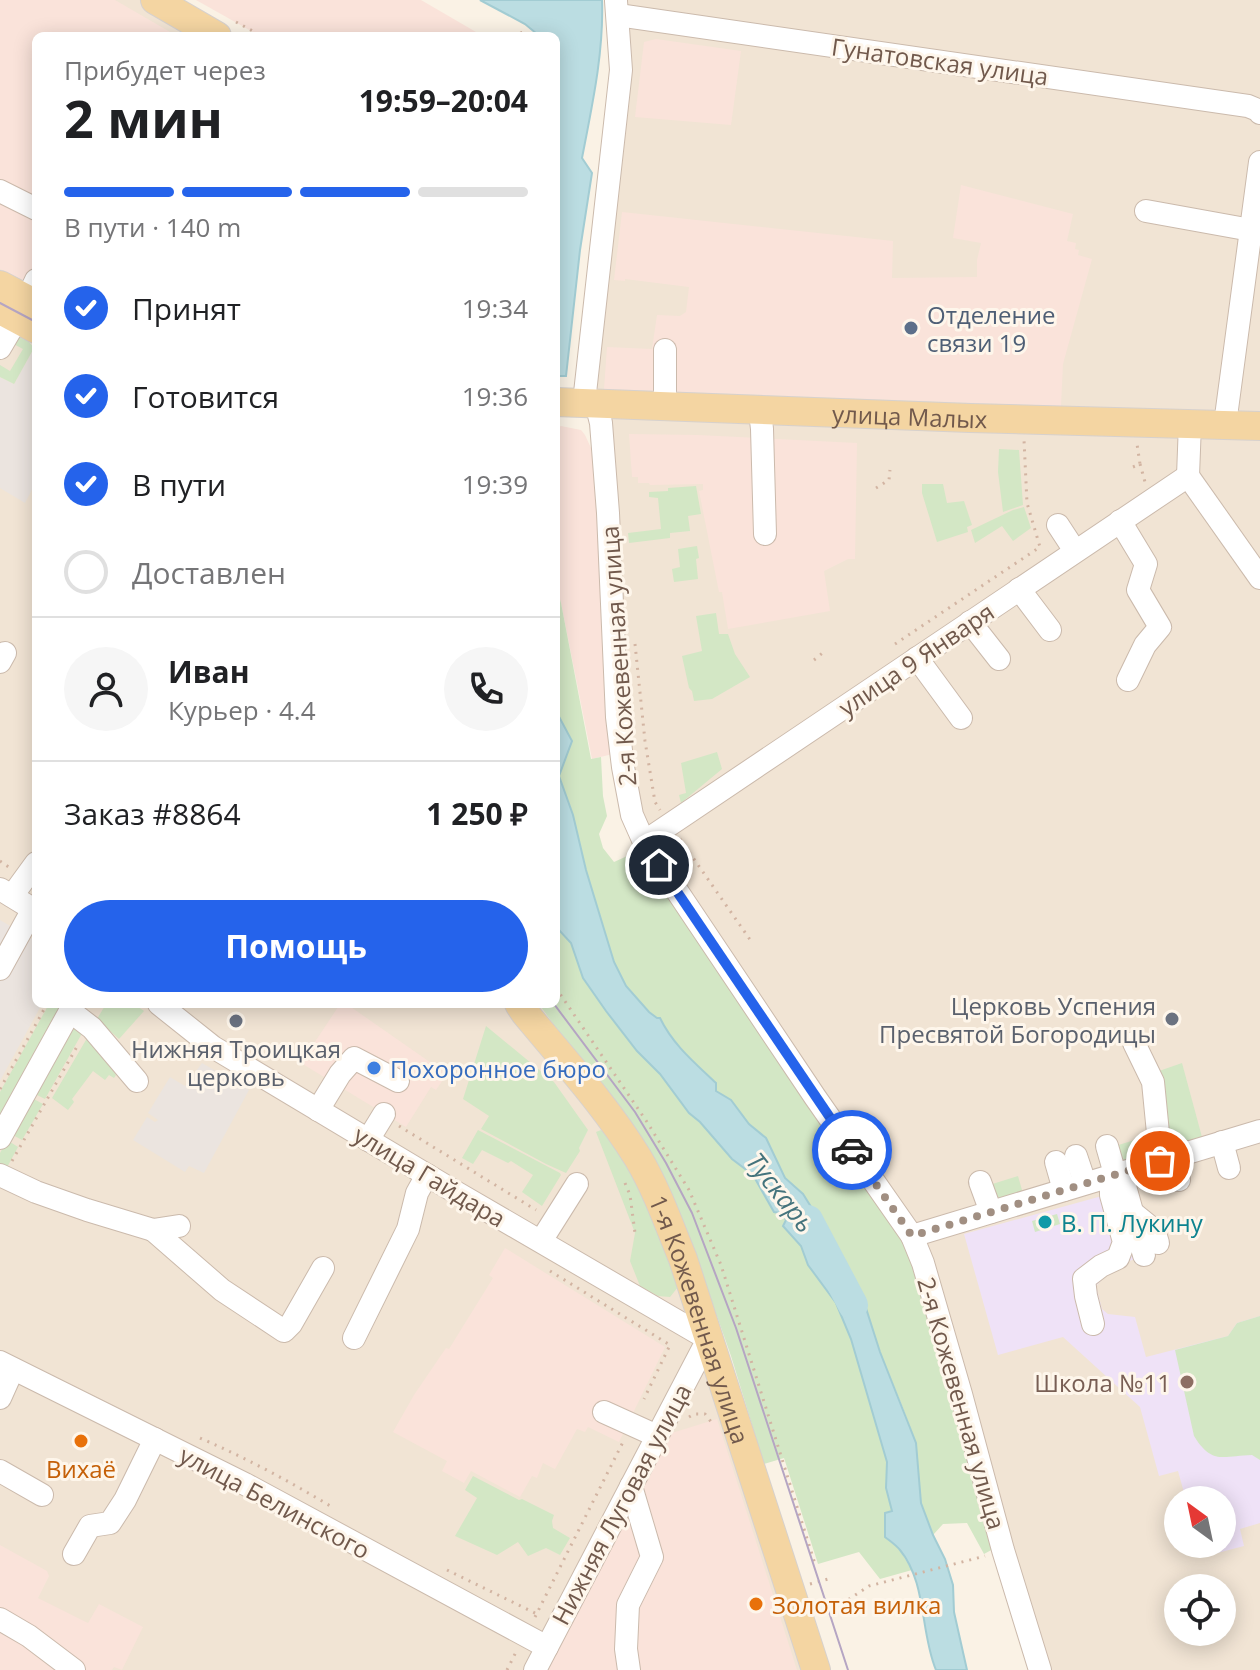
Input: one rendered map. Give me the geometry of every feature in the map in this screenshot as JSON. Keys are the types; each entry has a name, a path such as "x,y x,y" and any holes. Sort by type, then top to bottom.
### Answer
{"main road":[{"path":"155,0 210,32"},
{"path":"0,285 25,307"},
{"name":"улица Малых","path":"574,402 985,419 1260,426"},
{"name":"1-я Кожевенная улица","path":"522,1008 603,1107 638,1159 658,1197 683,1259 816,1670"}],"street":[{"name":"Гунатовская улица","path":"617,7 1248,106 1260,113"},
{"name":"2-я Кожевенная улица","path":"617,7 621,70 574,402 601,423 620,742 632,815 644,842 912,1236 923,1263 1003,1550 1040,1670"},
{"path":"1225,424 1260,162"},
{"path":"0,191 32,207"},
{"path":"1146,211 1251,230"},
{"path":"0,348 25,307"},
{"path":"665,350 665,406"},
{"path":"760,411 765,534"},
{"path":"1190,423 1188,476 1251,547 1260,578"},
{"name":"улица 9 Января","path":"644,842 1188,476"},
{"path":"1120,521 1146,564 1138,590 1160,627 1145,645 1128,680"},
{"path":"1058,525 1075,551"},
{"path":"1019,589 1050,630"},
{"path":"970,622 999,659"},
{"path":"917,658 961,718"},
{"path":"32,867 6,893 32,909"},
{"path":"0,969 32,913"},
{"name":"улица Гайдара","path":"164,1008 213,1047 708,1339"},
{"path":"0,1138 78,1013 137,1081"},
{"path":"1134,1043 1153,1082 1160,1160"},
{"path":"318,1110 340,1074 354,1058 398,1081"},
{"path":"368,1140 383,1115"},
{"path":"1146,1135 1173,1182"},
{"path":"912,1236 1160,1160 1259,1135"},
{"path":"1222,1142 1229,1168"},
{"path":"1107,1146 1133,1213 1154,1230 1151,1249"},
{"path":"1066,1159 1074,1186"},
{"path":"1093,1324 1084,1279 1118,1258 1124,1242 1111,1195 1116,1174"},
{"path":"354,1338 408,1229 417,1193 427,1175"},
{"path":"2,1176 36,1192 153,1230 222,1290 284,1331 323,1268"},
{"path":"980,1182 991,1212"},
{"path":"541,1241 577,1184"},
{"path":"153,1230 179,1226"},
{"name":"Нижняя Луговая улица","path":"535,1670 708,1339"},
{"path":"0,1398 7,1366"},
{"name":"улица Белинского","path":"7,1366 259,1491 547,1647"},
{"path":"604,1412 657,1436"},
{"path":"74,1554 90,1526 110,1523 131,1489 155,1439"},
{"path":"0,1471 42,1495"},
{"path":"629,1670 626,1649 628,1605 652,1557 631,1486"},
{"path":"0,1619 29,1636 74,1670"}],"path":[{"path":"895,644 1040,547 1027,503 1023,437"},
{"path":"1133,467 1140,464 1136,440"},
{"path":"876,488 889,480 890,470"},
{"path":"634,635 655,802 751,941"},
{"path":"814,660 825,651"},
{"path":"0,1089 45,1008"},
{"path":"2,1176 78,1013"},
{"path":"383,1115 553,1221"},
{"path":"685,1421 694,1414 705,1414 713,1424"},
{"path":"507,1670 632,1423"},
{"path":"800,1617 840,1605 869,1586 979,1558"},
{"path":"807,1585 832,1578"}],"shaded area":[{"path":"0,0 140,0 228,32 32,32 32,1008 559,1008 739,1266 708,1339 816,1670 0,1670"},
{"path":"0,0 115,0 170,32 32,32 32,278 29,283 0,269"},
{"path":"196,0 421,0 476,32 253,32"},
{"path":"622,0 1260,0 1260,1670 1040,1670 923,1263 675,888 623,767 608,513 586,382"},
{"path":"656,39 741,51 731,125 635,117 644,42"},
{"path":"961,185 1073,214 1067,241 1076,243 1078,255 1092,259 1063,364 1061,406 604,389 607,347 652,349 657,315 680,316 686,312 689,287 614,280 622,212 893,241 892,278 977,277 981,243 953,238"},
{"path":"32,352 32,490 25,503 0,488 0,377 14,384"},
{"path":"560,426 581,430 585,435 591,448 599,499 617,753 592,759 560,599"},
{"path":"629,434 857,443 855,559 848,559 824,571 830,611 728,629 699,491 703,490 703,484 638,483 638,477 632,477"},
{"path":"0,920 32,939 32,1008 40,1008 0,1081"},
{"name":"Похоронное бюро","path":"337,1008 352,1008 447,1074 436,1090 431,1087 406,1127 301,1063"},
{"path":"202,1063 249,1090 204,1173 189,1166 185,1172 133,1140 147,1117 155,1122 158,1120 148,1113 170,1077 185,1086"},
{"name":"Школа №11","path":"1120,1191 1139,1258 1116,1265 1096,1286 1102,1309 1108,1314 1135,1317 1146,1357 1228,1336 1237,1323 1260,1316 1260,1523 1240,1529 1244,1546 1236,1548 1236,1486 1182,1486 1178,1471 1159,1476 1140,1407 1063,1337 998,1355 964,1234"},
{"path":"505,1248 665,1347 619,1442 588,1427 585,1432 577,1429 555,1469 543,1463 537,1478 532,1476 520,1497 471,1471 464,1483 442,1471 447,1461 393,1432 414,1395 446,1348 449,1349 493,1278 489,1275"},
{"path":"717,1419 797,1670 541,1670 659,1437"},
{"path":"0,1545 47,1571 49,1576 38,1598 88,1623 99,1604 143,1627 122,1670 114,1667 112,1670 0,1670"}],"green space":[{"path":"13,334 32,346 32,352 14,384 0,377 0,365 10,371 23,349 8,341"},
{"path":"999,449 1019,450 1023,505 1003,512 998,472"},
{"path":"922,484 943,484 947,503 964,501 972,525 967,527 968,532 937,542"},
{"path":"696,486 701,514 688,516 690,531 670,533 670,538 629,543 628,533 661,529 658,498 649,497 649,492"},
{"path":"1024,507 1031,528 1013,541 1002,526 975,543 971,530"},
{"path":"697,546 698,579 674,582 672,569 680,567 678,549"},
{"path":"560,599 591,759 601,757 607,816 599,834 603,848 614,862 636,852 646,864 908,1249 995,1548 984,1554 967,1523 943,1524 933,1535 921,1503 916,1443 863,1302 840,1269 833,1268 821,1245 803,1194 785,1178 766,1138 749,1124 731,1100 716,1091 716,1083 678,1045 660,1018 649,1012 626,986 614,962 560,779 572,741 560,718"},
{"path":"716,613 719,634 728,634 735,654 750,677 712,699 694,701 682,656 702,651 696,616"},
{"path":"717,752 722,769 681,803 679,795 686,793 681,763"},
{"path":"560,931 571,943 583,978 606,1011 689,1113 732,1159 753,1175 774,1212 780,1213 786,1220 784,1226 801,1246 808,1265 836,1303 851,1339 887,1462 886,1488 892,1511 885,1537 899,1549 912,1570 880,1579 859,1552 818,1564 784,1458 764,1464 731,1356 663,1176 542,1008 560,1008"},
{"path":"47,1008 65,1008 0,1126 0,1092"},
{"path":"104,1008 140,1008 144,1011 119,1039 97,1019"},
{"path":"72,1026 85,1028 45,1099 35,1094"},
{"path":"486,1026 554,1082 588,1130 580,1151 566,1173 481,1129 489,1116 463,1099"},
{"path":"90,1033 116,1075 114,1078 109,1075 105,1080 93,1071 72,1099 74,1102 68,1110 52,1098"},
{"path":"1182,1063 1202,1137 1167,1146 1159,1071"},
{"path":"32,1098 43,1104 22,1140 11,1134"},
{"path":"478,1130 560,1173 542,1206 522,1192 533,1175 511,1161 508,1163 482,1150 473,1164 462,1158"},
{"path":"601,1130 637,1185 654,1225 678,1287 670,1297 658,1296 640,1286 630,1261 635,1233 596,1132"},
{"path":"1141,1138 1147,1158 1123,1165 1112,1147"},
{"path":"7,1140 18,1147 4,1173 0,1169 0,1153"},
{"path":"1018,1176 1024,1197 993,1207 986,1186"},
{"path":"1057,1214 1060,1224 1035,1232 1032,1221"},
{"path":"1260,1316 1260,1460 1252,1455 1218,1457 1206,1451 1194,1436 1175,1350 1228,1336 1237,1323"},
{"path":"473,1476 554,1515 553,1528 570,1538 560,1555 546,1548 528,1556 518,1542 497,1555 455,1536 477,1498 465,1490"}],"water":[{"path":"480,0 602,0 599,59 582,158 592,173 566,376 560,376 560,32 535,32"},
{"path":"560,718 572,741 560,773"},
{"path":"560,779 614,962 626,986 649,1012 660,1018 678,1045 716,1083 716,1091 731,1100 749,1124 766,1138 785,1178 803,1194 821,1223 824,1237 821,1245 833,1268 848,1273 864,1302 916,1443 921,1503 953,1585 954,1612 967,1670 936,1670 915,1577 900,1550 885,1537 885,1513 892,1511 886,1488 887,1462 851,1339 836,1303 808,1265 801,1246 783,1226 786,1220 781,1213 774,1212 753,1175 732,1159 689,1113 606,1011 583,978 571,943 560,931"}],"waterway":[{"name":"Тускарь","path":"808,1220 853,1305"}],"tram line":[{"path":"0,303 32,320"},
{"path":"557,1008 635,1112 692,1213 736,1328 848,1670"}],"way so far":[{"path":"852,1150 912,1236 1160,1161"}],"place":[{"name":"Отделение связи 19","path":"911,328"},
{"name":"Церковь Успения Пресвятой Богородицы","path":"1172,1019"},
{"name":"Нижняя Троицкая церковь","path":"236,1021"},
{"name":"Похоронное бюро","path":"374,1068"},
{"name":"В. П. Лукину","path":"1045,1222"},
{"name":"Школа №11","path":"1187,1382"},
{"name":"Вихаё","path":"81,1441"},
{"name":"Золотая вилка","path":"756,1604"}],"route":[{"path":"659,865 852,1150"}]}
